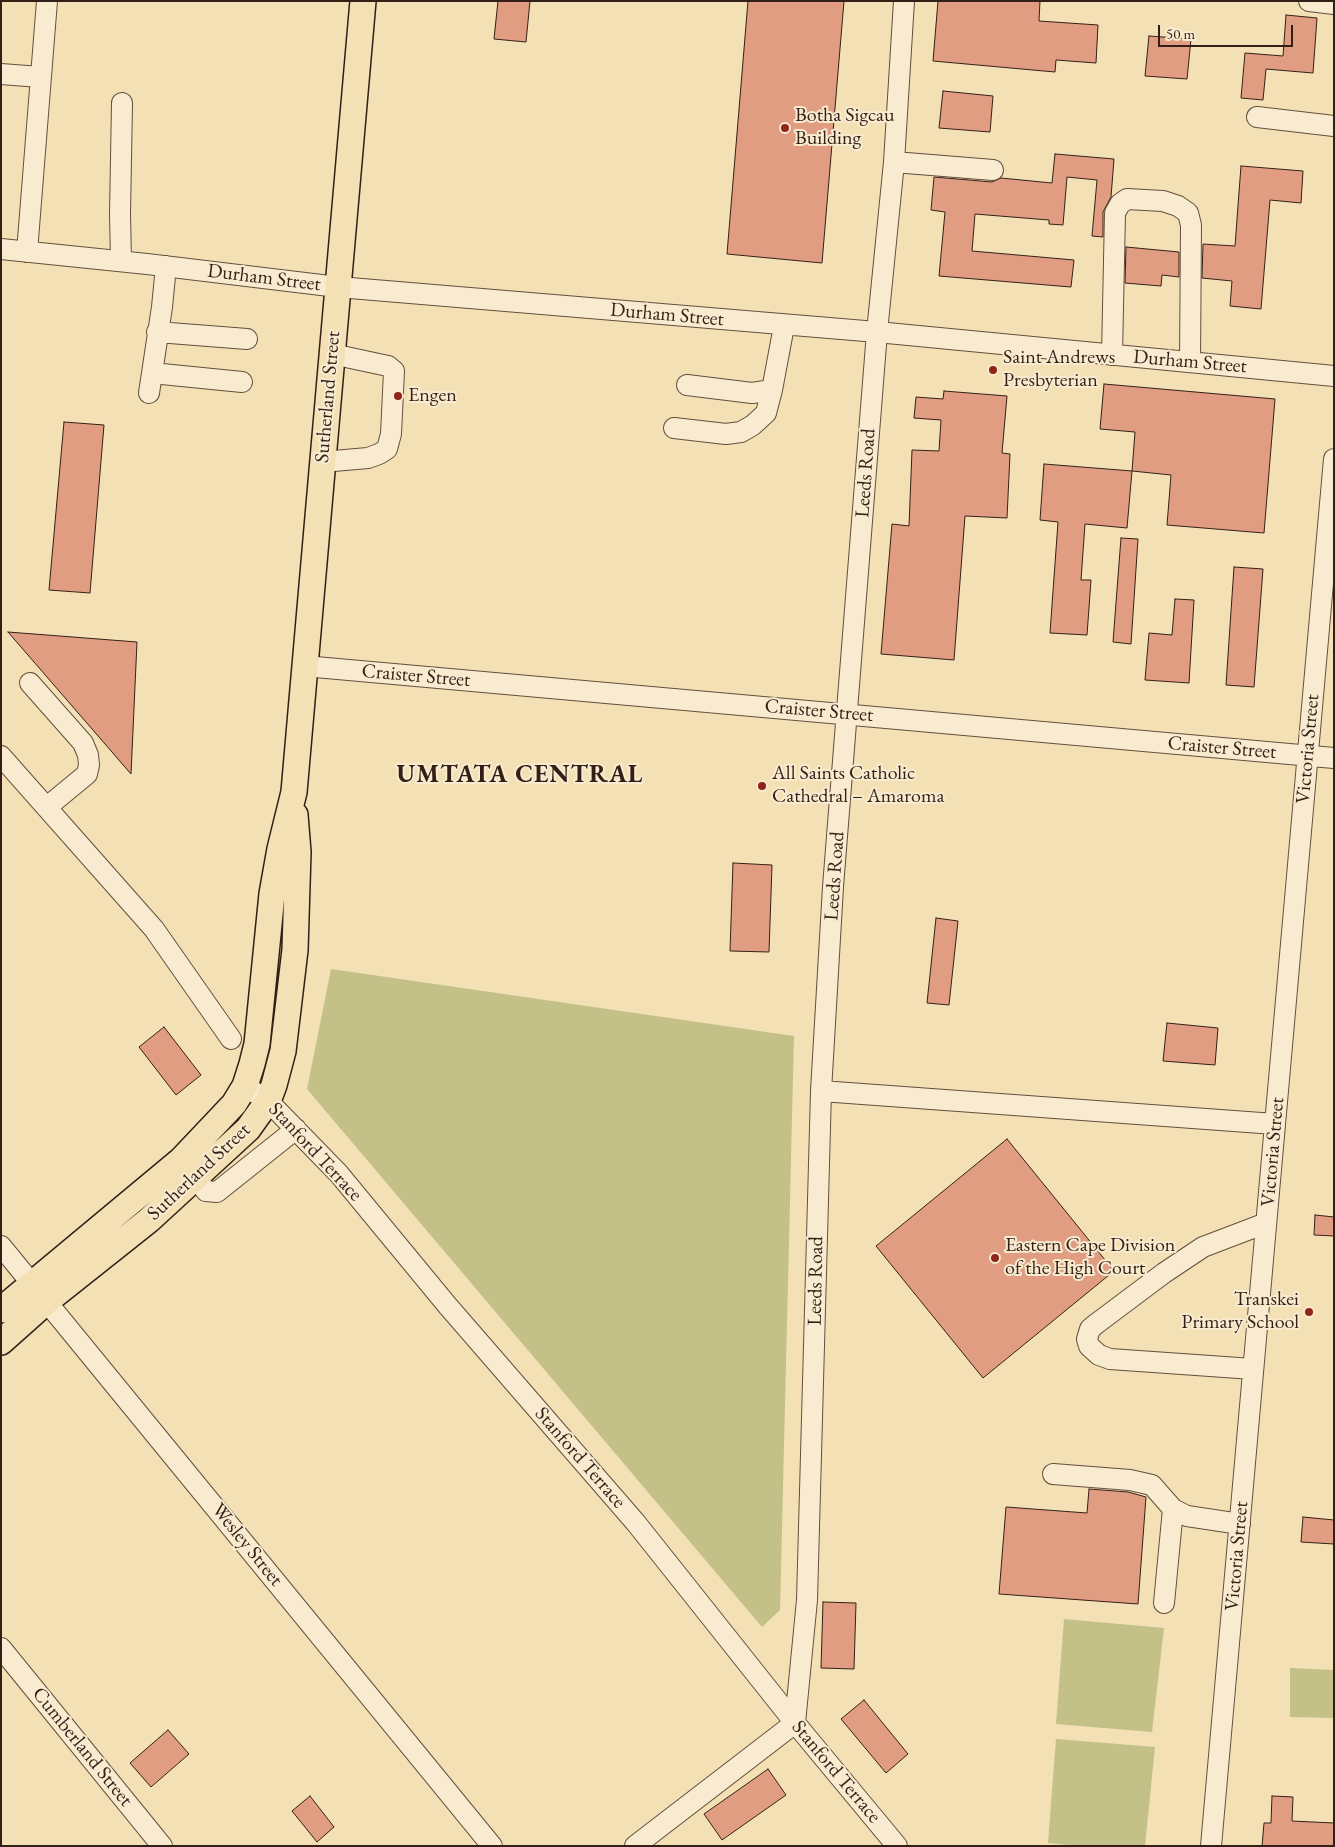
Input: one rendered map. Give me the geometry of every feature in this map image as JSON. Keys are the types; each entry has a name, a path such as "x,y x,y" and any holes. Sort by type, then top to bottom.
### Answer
{"main road":[{"name":"Sutherland Street","path":"1,1310 40,1293 149,1220 248,1129 268,1101 274,1085 283,1051 295,950 298,852 294,792 363,1"},
{"name":"Sutherland Street","path":"1,1342 40,1293 180,1160 230,1109 245,1086 257,1044 272,894 280,849 294,792"}],"street":[{"path":"27,252 47,1"},
{"name":"Leeds Road","path":"795,1723 807,1600 821,1092 833,887 877,332 894,162 904,1"},
{"path":"1309,1 1334,4"},
{"path":"1,74 40,77"},
{"path":"121,261 122,102"},
{"path":"1257,117 1334,126"},
{"path":"894,162 993,170"},
{"path":"1112,355 1115,213 1120,204 1127,199 1162,201 1178,206 1188,214 1191,225 1190,362"},
{"name":"Durham Street","path":"1,249 338,286 784,326 877,332 1334,376"},
{"path":"149,393 166,266"},
{"path":"674,428 726,434 742,432 766,413 784,326"},
{"path":"157,332 247,339"},
{"path":"322,462 368,458 379,454 387,449 391,434 394,371 388,366 332,354"},
{"path":"152,372 242,382"},
{"path":"687,385 752,393 772,390"},
{"name":"Victoria Street","path":"1211,1846 1334,459"},
{"name":"Craister Street","path":"304,666 1334,758"},
{"path":"30,683 83,743 90,764 87,774 47,807"},
{"path":"1,756 154,929 231,1039"},
{"name":"Stanford Terrace","path":"245,1086 268,1101 339,1174 447,1305 636,1523 795,1723 898,1846"},
{"path":"821,1092 1275,1124"},
{"path":"195,1177 206,1191 216,1192 296,1130"},
{"path":"1253,1369 1110,1359 1099,1354 1089,1346 1087,1339 1090,1329 1096,1324 1164,1273 1203,1247 1266,1223"},
{"name":"Wesley Street","path":"1,1246 492,1846"},
{"path":"1053,1474 1130,1480 1152,1485 1172,1509 1187,1516 1240,1524"},
{"path":"1164,1602 1172,1509"},
{"name":"Cumberland Street","path":"1,1648 162,1846"},
{"path":"635,1846 795,1723"}],"shaded area":[{"path":"331,969 794,1036 780,1610 762,1627 307,1089"},
{"path":"1064,1619 1164,1628 1152,1732 1056,1724"},
{"path":"1290,1668 1334,1670 1334,1718 1290,1717"},
{"path":"1056,1739 1155,1747 1145,1846 1076,1846 1048,1843"}],"building":[{"path":"498,1 530,1 526,42 494,39"},
{"name":"Botha Sigcau Building","path":"748,1 844,1 822,263 727,254"},
{"path":"938,1 1040,1 1039,21 1098,25 1096,63 1056,60 1055,72 933,61"},
{"path":"1286,15 1317,18 1313,73 1266,69 1263,100 1241,98 1245,53 1283,56"},
{"path":"1149,36 1191,39 1187,79 1145,76"},
{"path":"943,91 993,96 990,132 939,128"},
{"path":"1055,154 1114,159 1111,197 1103,212 1103,237 1092,236 1097,180 1067,177 1063,225 1049,224 1049,220 975,214 972,251 1074,260 1071,287 939,276 945,212 931,210 934,177 992,182 1001,178 1052,183"},
{"path":"1241,166 1303,171 1301,203 1270,200 1261,309 1230,306 1232,281 1202,278 1203,244 1235,246"},
{"path":"1126,247 1179,252 1179,277 1162,275 1161,286 1125,283"},
{"path":"1104,384 1275,399 1264,533 1167,525 1171,475 1132,471 1135,432 1100,429"},
{"path":"944,391 1007,396 1002,453 1010,454 1007,518 965,516 954,660 881,654 892,524 909,526 912,450 939,451 941,420 914,418 916,397 943,399"},
{"path":"64,422 104,425 90,593 49,590"},
{"path":"1044,464 1132,471 1127,528 1085,524 1081,580 1091,580 1087,635 1050,633 1058,522 1040,520"},
{"path":"1121,538 1138,539 1131,644 1113,642"},
{"path":"1234,567 1263,569 1254,687 1226,685"},
{"path":"1175,599 1194,600 1189,683 1145,680 1149,633 1172,635"},
{"path":"8,632 137,642 131,774"},
{"path":"733,863 772,865 769,952 730,951"},
{"path":"936,918 958,921 949,1005 927,1003"},
{"path":"1167,1023 1218,1028 1215,1065 1163,1061"},
{"path":"164,1027 201,1075 176,1095 139,1047"},
{"name":"Eastern Cape Division of the High Court","path":"1007,1139 1114,1271 983,1378 876,1246"},
{"path":"1315,1215 1334,1217 1334,1236 1314,1235"},
{"path":"1089,1489 1128,1492 1146,1497 1138,1604 999,1594 1006,1507 1087,1513"},
{"path":"1303,1517 1334,1520 1334,1544 1301,1542"},
{"path":"823,1602 856,1603 854,1669 821,1668"},
{"path":"864,1700 908,1754 886,1773 841,1719"},
{"path":"168,1730 189,1754 151,1787 130,1763"},
{"path":"768,1769 786,1795 722,1840 704,1814"},
{"path":"310,1796 334,1827 317,1842 292,1811"},
{"path":"1272,1796 1293,1797 1292,1821 1334,1823 1334,1846 1262,1846 1264,1823 1271,1823"}],"place":[{"name":"Botha Sigcau Building","path":"785,128"},
{"name":"Saint Andrews Presbyterian","path":"993,370"},
{"name":"Engen","path":"398,396"},
{"name":"All Saints Catholic Cathedral – Amaroma","path":"762,786"},
{"name":"Eastern Cape Division of the High Court","path":"995,1258"},
{"name":"Transkei Primary School","path":"1309,1312"}],"district":[{"name":"UMTATA CENTRAL","path":"520,775"}]}
